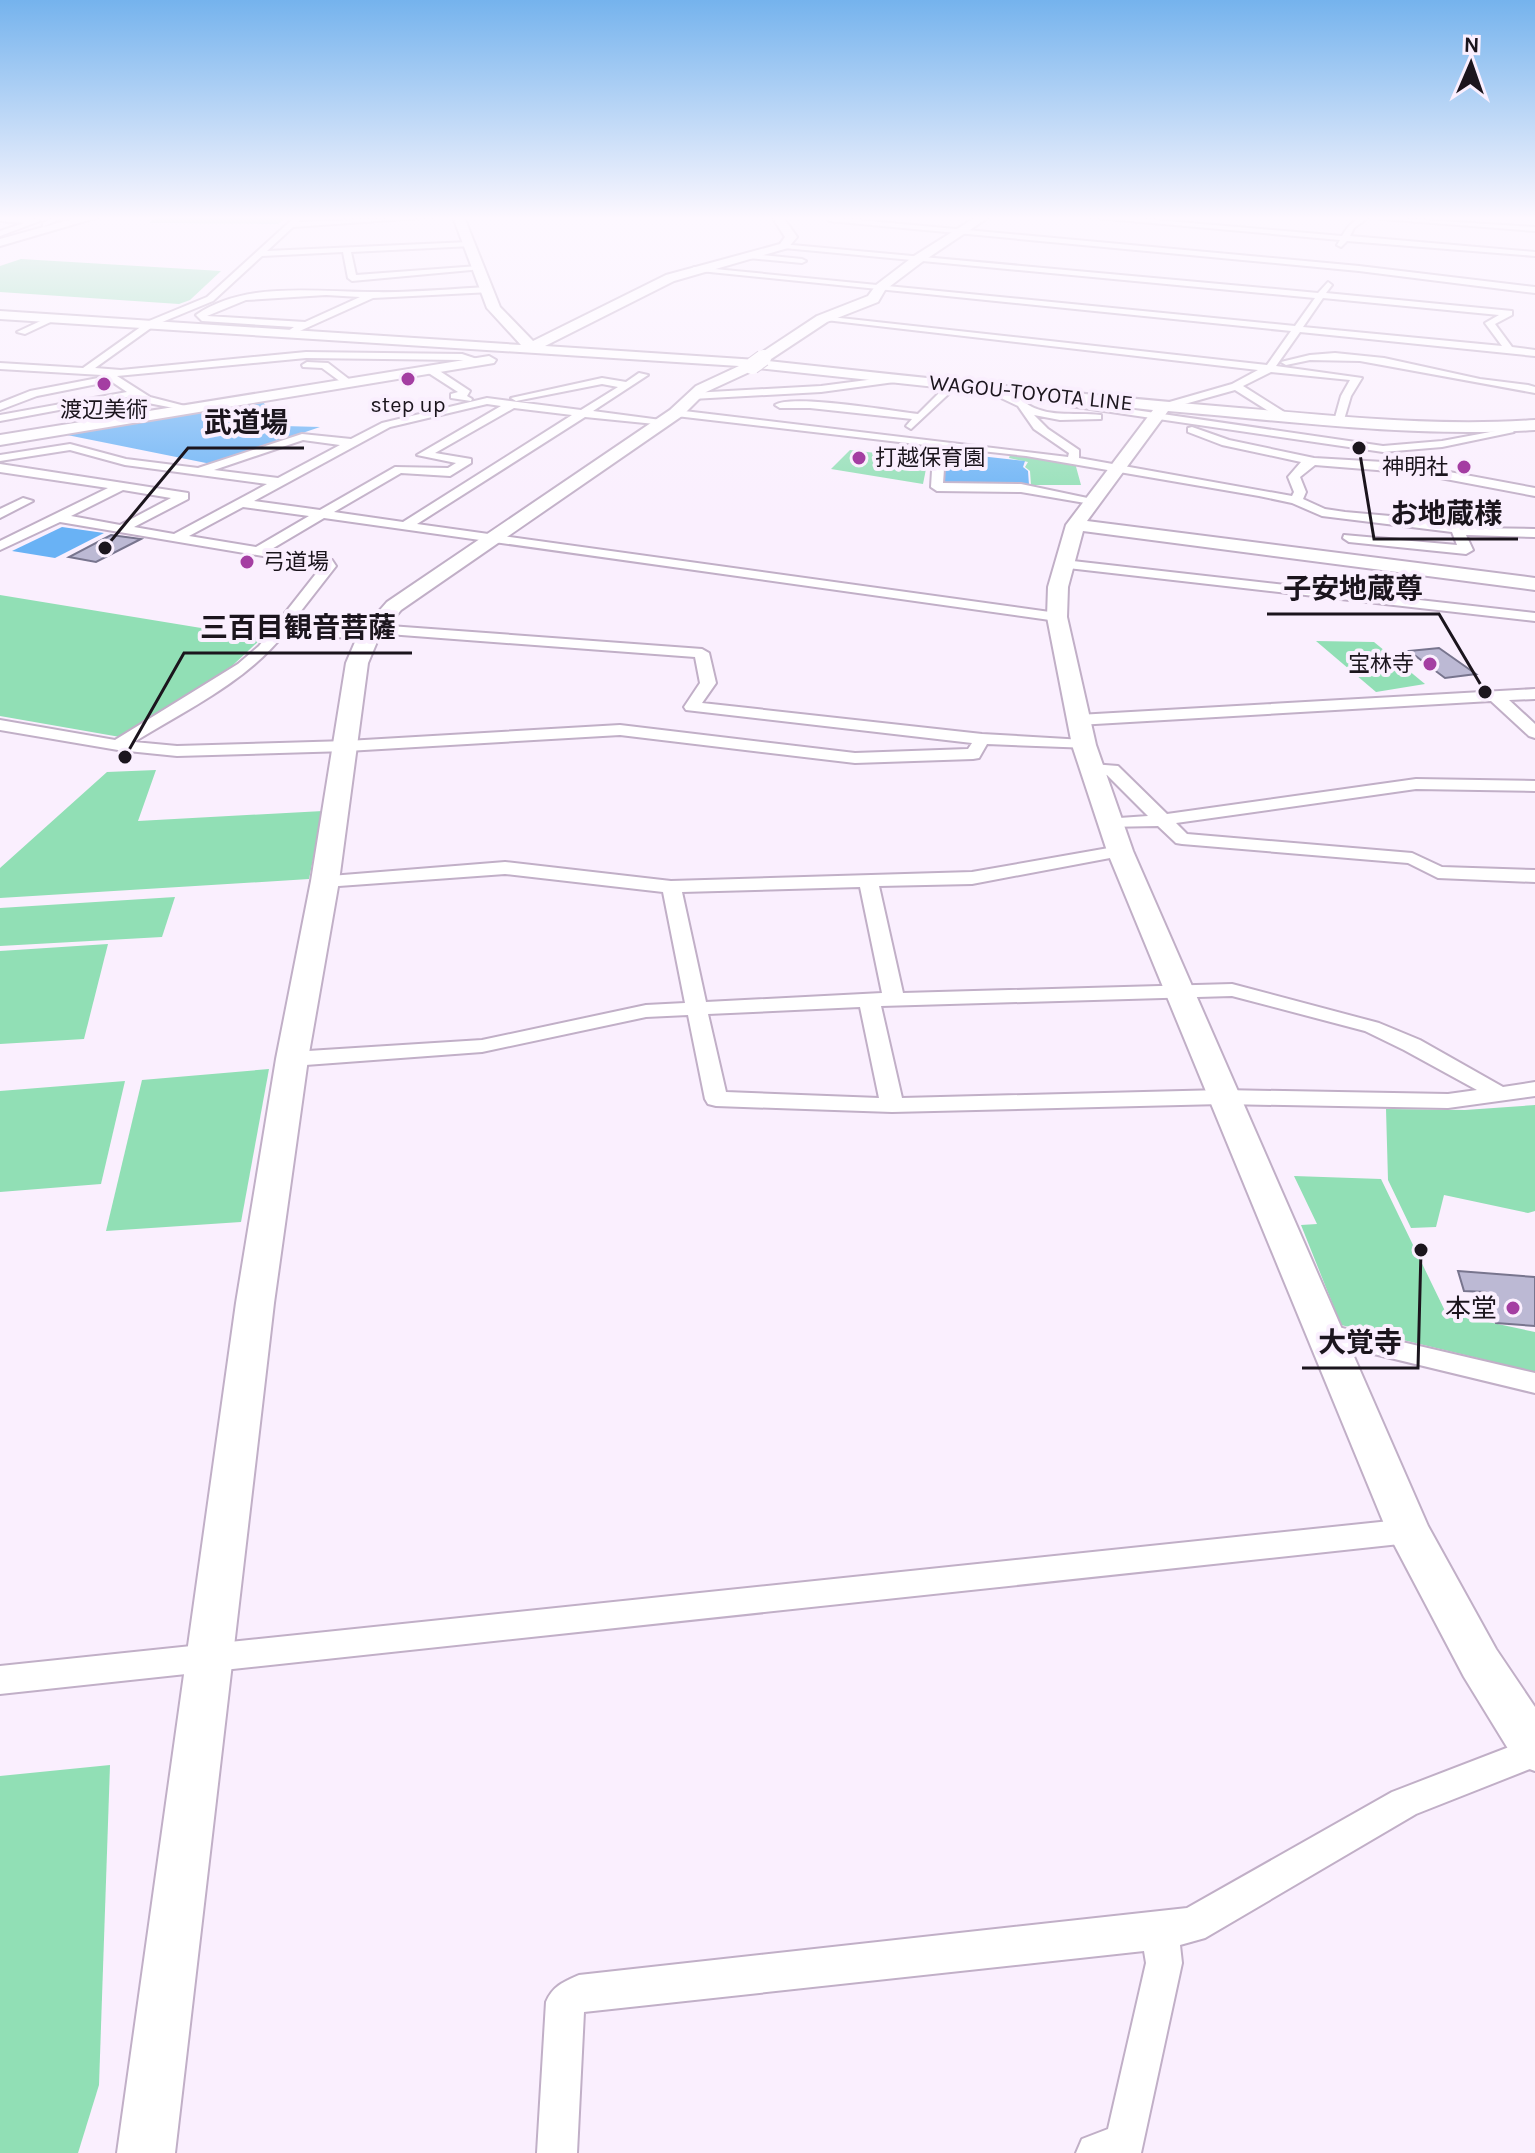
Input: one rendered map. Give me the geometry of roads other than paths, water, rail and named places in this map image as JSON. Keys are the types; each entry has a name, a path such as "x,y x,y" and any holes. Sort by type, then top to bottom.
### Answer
{"street":[{"name":"WAGOU-TOYOTA LINE","path":"32,317 721,360 1075,399 1159,413 1285,417 1466,434 1535,425"},
{"path":"85,371 164,317"},
{"path":"203,317 306,325"},
{"path":"285,335 323,317"},
{"path":"501,317 529,345 528,349"},
{"path":"0,440 184,407 502,358 528,349 590,317"},
{"path":"146,2153 255,1303 292,1059 347,746 357,663 373,632 394,606 668,418 692,396 758,362 826,317"},
{"path":"1179,317 1535,353"},
{"path":"1270,368 1305,317"},
{"path":"1497,317 1490,323 1509,350"},
{"path":"22,332 52,319"},
{"path":"822,319 1357,378 1335,421 1331,442"},
{"path":"0,407 34,393 110,375 267,359 319,355 462,357 476,362"},
{"path":"557,2153 565,2002 579,1994 1192,1925 1404,1803 1535,1751 1480,1663 1409,1531 1222,1097 1120,851 1078,720 1057,617 1058,587 1075,525 1159,413 1236,386 1270,368 1311,358 1398,363 1479,382 1532,386"},
{"path":"267,359 275,368 324,365 349,383"},
{"path":"0,366 110,375 147,400 184,407"},
{"path":"431,370 466,393 455,396 585,413 668,418 761,414 810,405 919,417"},
{"path":"405,526 643,375"},
{"path":"692,396 821,389 898,379"},
{"path":"174,539 386,425 602,381 628,385"},
{"path":"898,438 952,386"},
{"path":"1236,386 1285,417"},
{"path":"1003,392 1003,395 1038,414 1063,418 1103,416 1109,409"},
{"path":"0,418 136,393"},
{"path":"1075,399 1074,404 1159,413 1348,445 1366,449 1412,470"},
{"path":"502,465 423,455 512,404"},
{"path":"1024,408 1026,416 1039,430 1075,452 1072,462"},
{"path":"1159,413 1226,443 1314,461 1412,470 1535,492"},
{"path":"761,414 898,438 1026,453 1245,489 1296,500 1322,512 1345,516 1424,523 1458,531 1535,533"},
{"path":"46,431 64,447"},
{"path":"1366,449 1403,449 1466,434"},
{"path":"197,472 302,437 353,443"},
{"path":"953,444 939,454 937,487 1021,488 1091,500"},
{"path":"0,458 64,447 164,467 280,482"},
{"path":"257,552 399,469 450,472 467,461"},
{"path":"1296,500 1300,492 1294,477 1304,465 1314,461"},
{"path":"0,546 164,467"},
{"path":"0,468 184,496 121,529"},
{"path":"0,497 27,501 0,514"},
{"path":"242,503 1057,617"},
{"path":"1345,516 1352,560"},
{"path":"58,518 327,563 329,566 281,629 243,667 118,745"},
{"path":"1075,525 1535,584"},
{"path":"1349,538 1466,550 1458,531"},
{"path":"1064,564 1535,617"},
{"path":"281,629 702,653 708,683 692,707 982,739 1088,757 1112,770 1182,839 1412,858 1438,872 1535,876"},
{"path":"1078,720 1535,694"},
{"path":"1497,698 1535,733"},
{"path":"0,725 118,745 177,751 347,746 620,730 855,758 914,758 973,754 982,739"},
{"path":"1111,823 1163,820 1416,784 1535,786"},
{"path":"325,881 505,868 671,887 972,878 1120,851"},
{"path":"868,880 894,999"},
{"path":"671,887 716,1099 892,1105 1222,1097 1448,1101 1535,1089"},
{"path":"292,1059 482,1046 646,1011 894,999 1232,990 1372,1027 1412,1045 1498,1093"},
{"path":"869,1000 892,1105"},
{"path":"1325,1333 1535,1383"},
{"path":"0,1680 1409,1531"},
{"path":"1096,2153 1125,2144 1164,1963 1160,1930"}],"water":[{"path":"261,400 284,426 320,427 211,464 67,435 64,431"},
{"path":"948,454 1025,461 1023,467 1028,471 1029,485 947,484 943,482"},
{"path":"62,527 104,533 55,558 12,551"}],"place":[{"name":"step up","path":"408,379"},
{"name":"渡辺美術","path":"104,384"},
{"name":"お地蔵様","path":"1359,448"},
{"name":"打越保育園","path":"859,458"},
{"name":"神明社","path":"1464,467"},
{"name":"武道場","path":"105,548"},
{"name":"弓道場","path":"247,562"},
{"name":"宝林寺","path":"1430,664"},
{"name":"子安地蔵尊","path":"1485,692"},
{"name":"三百目観音菩薩","path":"125,757"},
{"name":"大覚寺","path":"1421,1250"},
{"name":"本堂","path":"1513,1308"}]}
